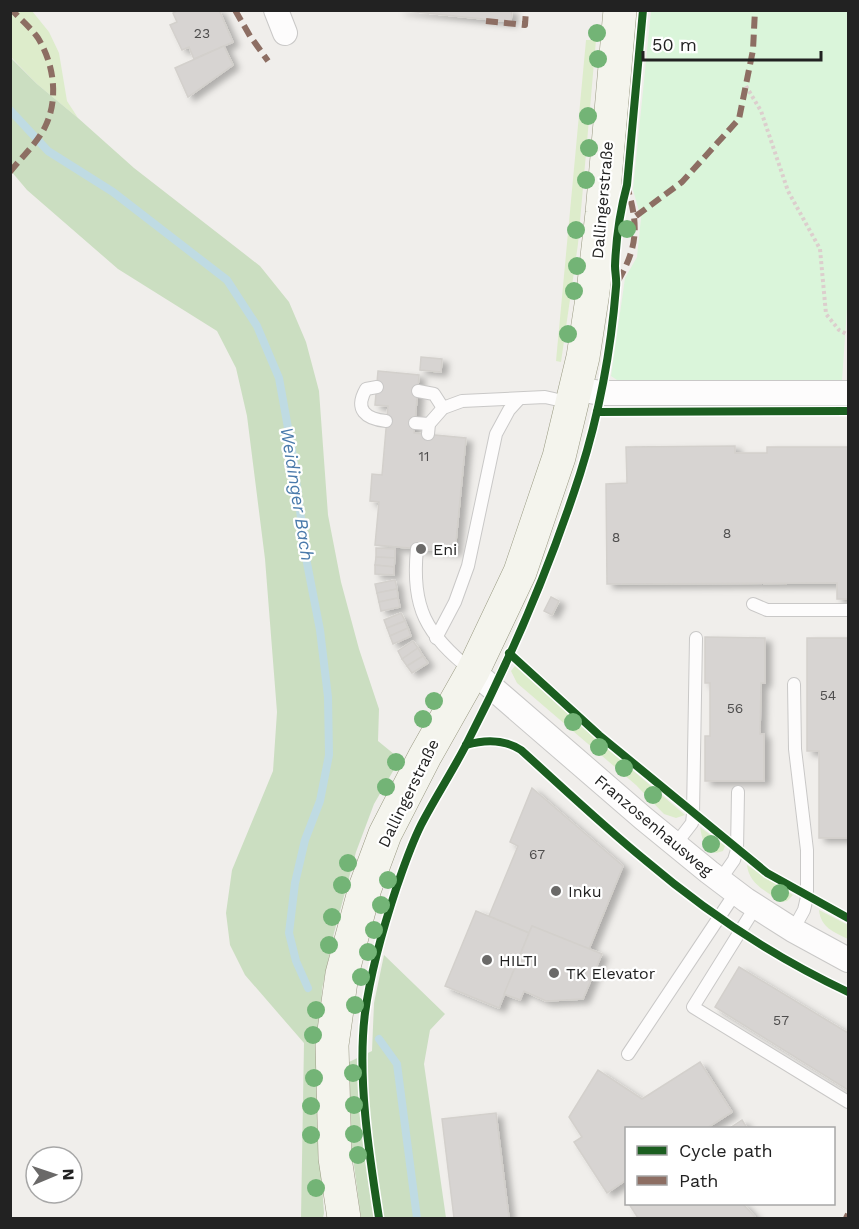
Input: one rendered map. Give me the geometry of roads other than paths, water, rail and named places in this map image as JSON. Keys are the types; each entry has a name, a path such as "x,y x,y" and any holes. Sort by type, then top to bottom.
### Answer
{"street":[{"path":"276,10 285,33"},
{"name":"Dallingerstraße","path":"344,1218 335,1158 332,1045 342,974 365,888 385,834 472,671 520,572 559,458 585,346 602,213 620,10"},
{"path":"575,396 601,393 849,393"},
{"name":"Franzosenhausweg","path":"472,671 675,845 728,886 794,930 849,960"}],"lane":[{"path":"377,387 366,389 362,396 361,406 365,415 375,420 386,420"},
{"path":"418,391 434,394 443,408"},
{"path":"415,423 428,429 443,408 462,401 575,396"},
{"path":"436,638 455,602 468,566 496,434 509,410 519,399"},
{"path":"417,549 416,598 430,630 447,651 472,671"},
{"path":"753,604 767,610 849,610"},
{"path":"675,845 692,823 693,814 696,638"},
{"path":"794,684 795,749 807,850 807,897 804,910 794,930"},
{"path":"628,1054 728,886 738,850 738,792"},
{"path":"756,906 693,1007 849,1102"}],"waterway":[{"name":"Weidinger Bach","path":"10,110 48,151 113,192 227,280 257,326 279,378 292,450 307,563 320,630 328,697 329,755 320,801 305,840 295,883 289,933 296,961 308,988"},
{"name":"Weidinger Bach","path":"379,1039 397,1064 417,1218"}],"place":[{"name":"Eni","path":"421,549"},
{"name":"Inku","path":"556,891"},
{"name":"HILTI","path":"487,960"},
{"name":"TK Elevator","path":"554,973"}]}
